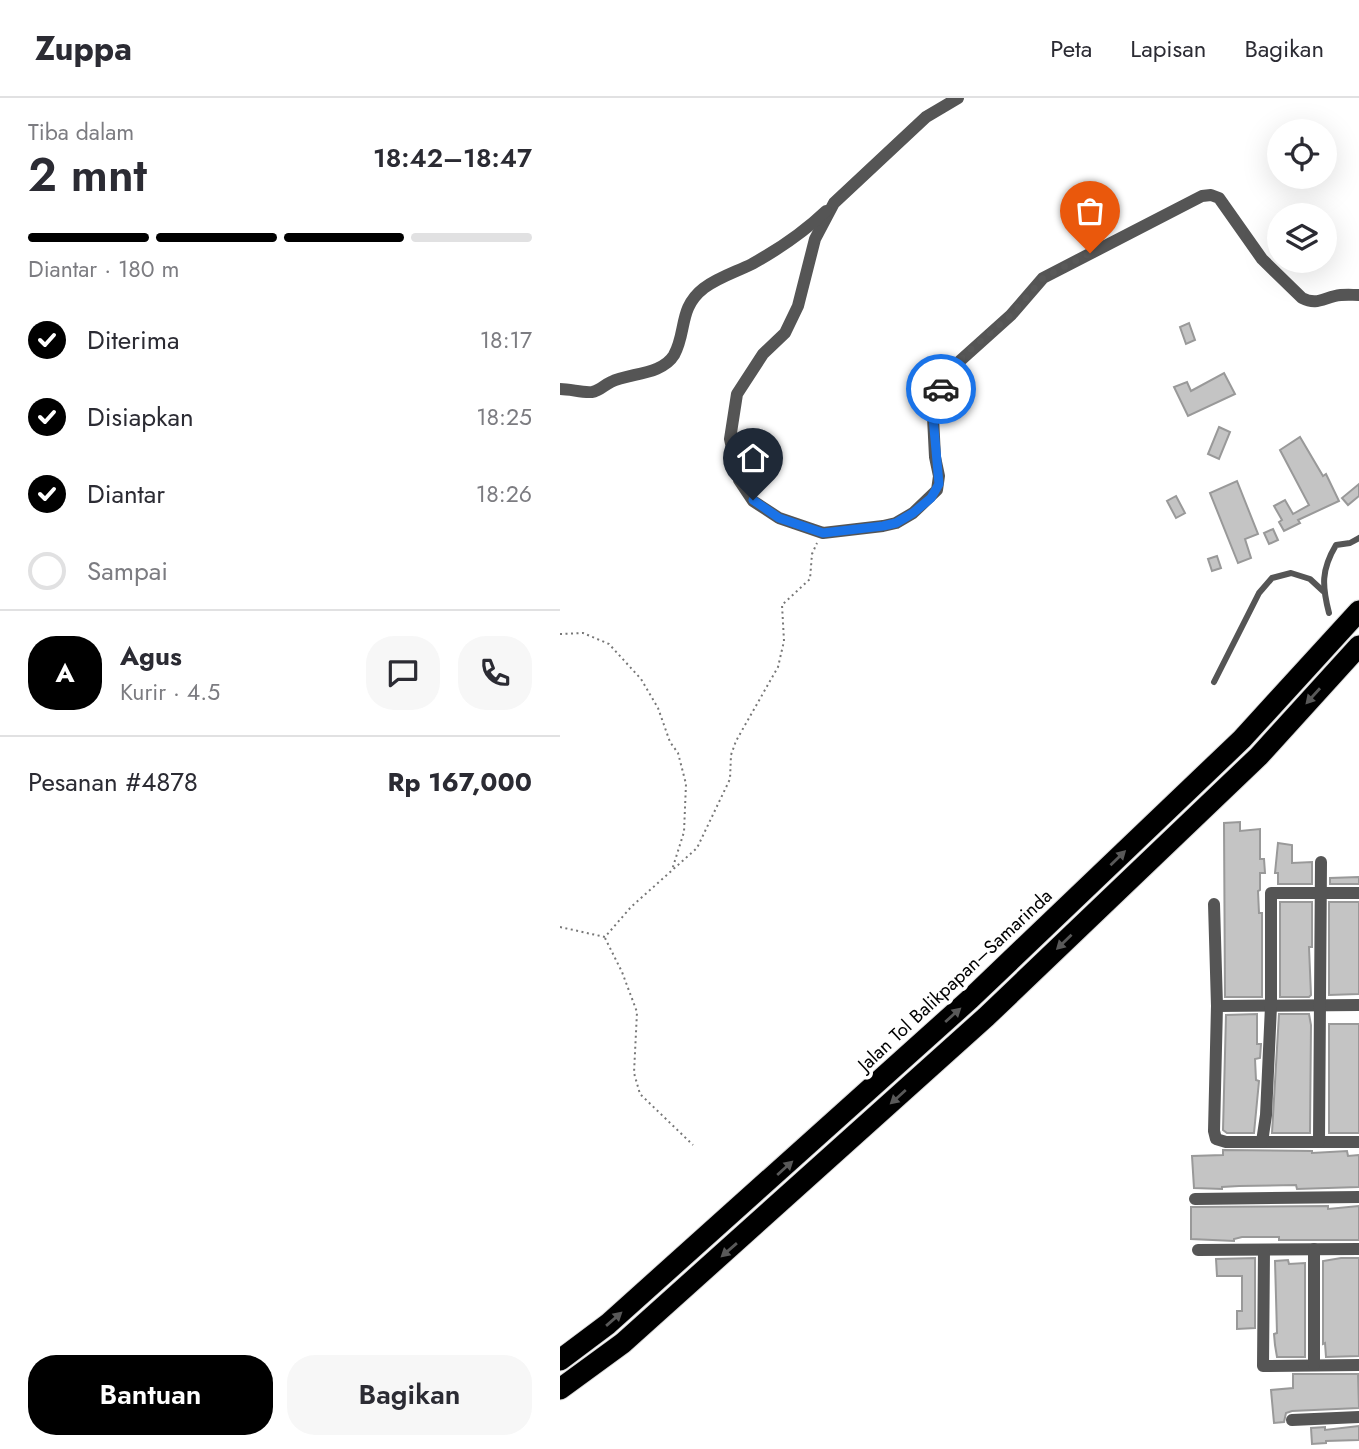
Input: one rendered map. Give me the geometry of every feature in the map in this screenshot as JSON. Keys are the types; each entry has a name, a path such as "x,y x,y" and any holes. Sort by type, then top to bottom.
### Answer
{"highway":[{"name":"Jalan Tol Balikpapan–Samarinda","path":"560,1360 619,1315 971,999 1242,739 1359,611"},
{"path":"560,1389 623,1343 986,1017 1259,756 1359,646"}],"street":[{"path":"560,389 586,392 599,390 611,382 665,363 675,354 688,307 701,290 726,274 751,264 793,240 926,117 958,98"},
{"path":"834,203 815,239 798,306 785,333 763,354 737,394 730,439 739,480 753,500 779,518 823,533 896,523 931,498 937,490 939,476 933,417 941,389 952,368 1011,315 1043,278 1202,196 1219,198 1262,259 1302,298 1310,302 1320,302 1336,296 1359,295"},
{"path":"1319,1141 1321,862"},
{"path":"1262,1142 1266,1115 1271,1006 1271,894 1359,893"},
{"path":"1214,904 1217,1006 1214,1136 1220,1142 1359,1142"},
{"path":"1217,1006 1359,1005"},
{"path":"1195,1199 1359,1198"},
{"path":"1314,1249 1314,1365"},
{"path":"1198,1250 1359,1249"},
{"path":"1264,1250 1263,1365 1359,1365"},
{"path":"1292,1420 1359,1418"}],"lane":[{"path":"1329,613 1323,591 1326,562 1336,545 1350,543 1359,538"},
{"path":"1214,682 1259,593 1272,578 1291,573 1310,579 1323,591"}],"path":[{"path":"605,937 631,906 697,848 730,779 731,755 736,741 778,667 784,641 782,605 810,579 812,554 823,533"},
{"path":"560,634 583,634 609,644 641,679 658,708 670,742 678,753 686,784 684,832 672,871"},
{"path":"560,927 605,937"},
{"path":"605,937 637,1012 634,1073 640,1094 693,1145"}],"building":[{"path":"1189,323 1195,340 1186,344 1180,327"},
{"path":"1224,373 1235,394 1188,416 1174,387 1187,382 1191,391"},
{"path":"1219,427 1230,432 1219,459 1208,454"},
{"path":"1300,437 1323,476 1326,474 1339,501 1298,520 1300,523 1284,531 1279,522 1282,520 1274,506 1285,500 1293,514 1309,505 1280,450"},
{"path":"1237,481 1258,534 1245,539 1251,558 1238,563 1210,493"},
{"path":"1359,484 1359,496 1348,505 1342,498"},
{"path":"1176,496 1185,513 1176,518 1167,501"},
{"path":"1273,529 1278,540 1269,544 1264,533"},
{"path":"1217,556 1221,568 1212,571 1208,559"},
{"path":"1240,822 1240,831 1260,829 1260,859 1264,859 1265,873 1260,873 1258,891 1259,913 1262,913 1262,997 1225,997 1224,823"},
{"path":"1278,843 1292,845 1292,863 1312,862 1312,884 1278,884 1278,873 1275,873"},
{"path":"1359,877 1359,884 1330,884 1330,878"},
{"path":"1280,902 1312,902 1309,997 1280,997"},
{"path":"1329,902 1359,902 1359,994 1329,995"},
{"path":"1257,1014 1257,1044 1261,1044 1260,1058 1255,1059 1256,1080 1259,1081 1254,1133 1227,1133 1223,1130 1226,1015"},
{"path":"1279,1014 1309,1014 1310,1133 1272,1133"},
{"path":"1329,1024 1359,1024 1359,1133 1329,1133"},
{"path":"1223,1150 1312,1153 1347,1151 1348,1156 1359,1155 1359,1187 1297,1189 1296,1185 1194,1188 1192,1156 1223,1155"},
{"path":"1328,1206 1328,1209 1359,1206 1359,1240 1279,1240 1279,1237 1242,1237 1234,1241 1191,1239 1191,1207"},
{"path":"1255,1258 1255,1328 1237,1329 1237,1311 1242,1311 1242,1276 1217,1276 1216,1259"},
{"path":"1359,1258 1359,1356 1326,1357 1325,1343 1323,1344 1323,1261"},
{"path":"1288,1260 1289,1264 1305,1263 1305,1357 1277,1357 1274,1334 1277,1333 1275,1261"},
{"path":"1293,1374 1358,1374 1359,1408 1292,1411 1286,1413 1284,1422 1274,1423 1271,1390 1293,1388"},
{"path":"1359,1426 1359,1440 1312,1444 1311,1428 1325,1427 1325,1430"}],"way so far":[{"path":"941,389 952,368 1011,315 1043,278 1090,253"}],"route":[{"path":"753,500 779,518 823,533 883,526 896,523 913,513 931,498 939,484 933,417 941,389"}]}
